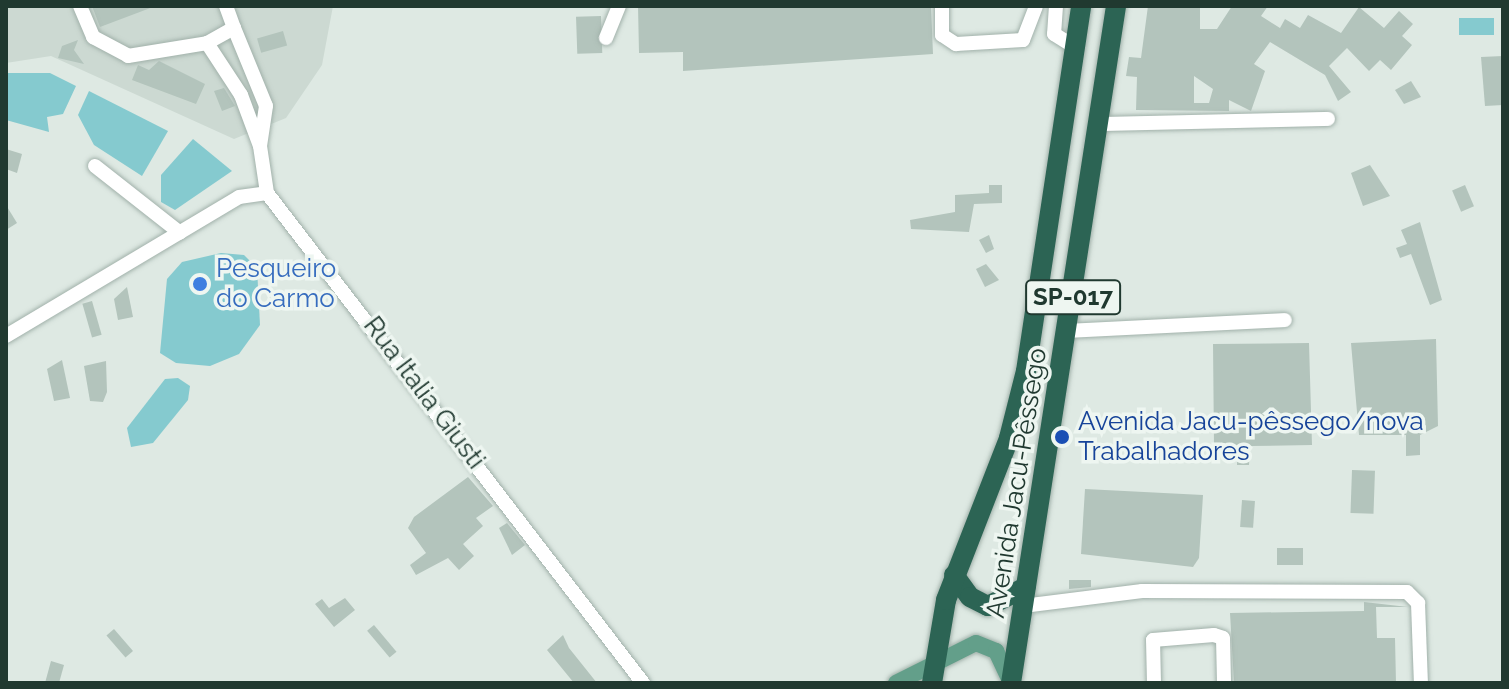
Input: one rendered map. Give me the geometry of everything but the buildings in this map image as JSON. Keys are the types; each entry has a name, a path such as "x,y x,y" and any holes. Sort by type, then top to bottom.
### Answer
{"highway":[{"name":"Avenida Jacu-Pêssego","path":"932,683 934,661 954,575 1009,438 1026,371 1081,6"},
{"name":"Avenida Jacu-Pêssego","path":"1011,683 1116,6"},
{"path":"954,575 970,597 988,606 1025,596"}],"main road":[{"path":"896,683 964,645 987,645 1011,683"}],"street":[{"path":"80,6 93,37 128,56 207,43 234,28"},
{"path":"226,6 266,106 260,146"},
{"path":"606,38 619,6"},
{"path":"942,6 942,35 956,44 1023,40 1036,6"},
{"path":"1056,6 1054,34 1075,47"},
{"path":"6,336 239,197 267,193 260,146 241,95 207,43"},
{"path":"1099,124 1328,119"},
{"path":"95,166 180,233"},
{"name":"Rua Italia Giusti","path":"267,193 643,683"},
{"path":"1068,331 1285,320"},
{"path":"1025,596 1142,591 1407,592 1418,603 1421,683"},
{"path":"1154,683 1156,638 1222,636 1224,683"}],"shaded area":[{"path":"6,6 333,6 322,65 286,118 234,139 51,56 6,63"}],"water":[{"path":"1459,18 1494,18 1494,35 1459,35"},
{"path":"6,73 50,73 76,86 63,114 47,117 49,132 6,120"},
{"path":"89,91 168,131 142,176 94,145 78,115"},
{"path":"193,139 232,171 175,210 161,202 161,175"},
{"path":"221,253 244,255 257,268 260,325 239,354 210,366 176,363 160,353 167,279 182,262"},
{"path":"178,378 190,386 188,400 153,443 131,447 127,428 165,379"}],"place":[{"name":"Pesqueiro do Carmo","path":"200,284"},
{"name":"Avenida Jacu-pêssego/nova Trabalhadores","path":"1062,437"}]}
